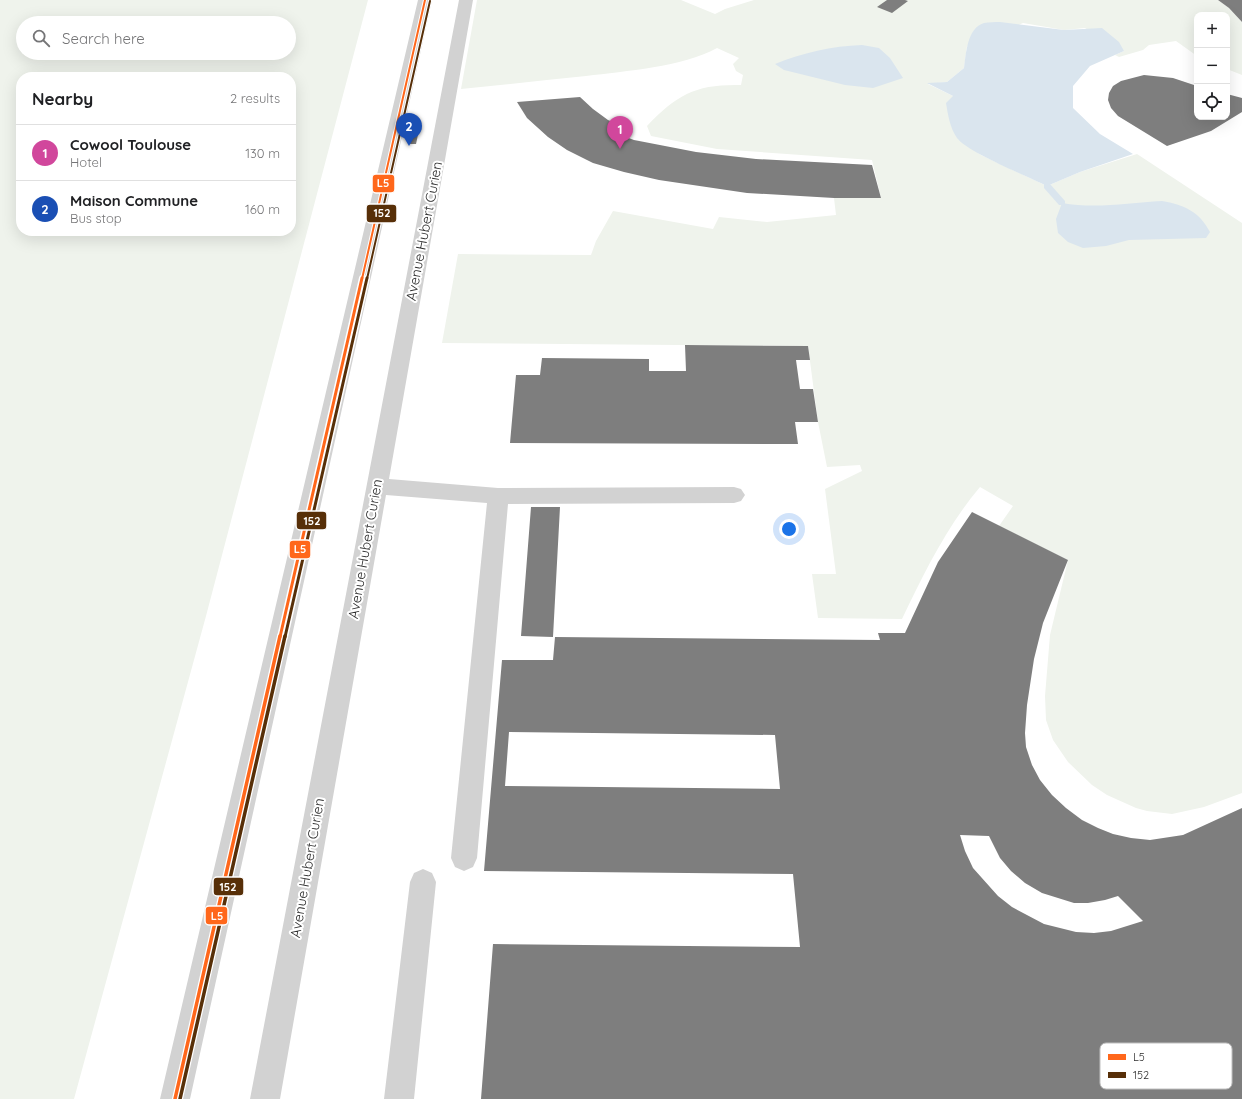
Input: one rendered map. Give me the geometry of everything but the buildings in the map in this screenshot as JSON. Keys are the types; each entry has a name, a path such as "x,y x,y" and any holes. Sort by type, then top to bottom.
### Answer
{"street":[{"path":"175,1099 425,0"},
{"name":"Avenue Hubert Curien","path":"265,1099 466,0"},
{"path":"377,486 498,496 734,495"},
{"path":"464,858 498,496"},
{"path":"398,1099 423,882"}],"shaded area":[{"path":"0,0 368,0 206,616 74,1099 0,1099"},
{"path":"477,0 681,0 715,14 725,9 754,0 1218,0 1229,8 1242,22 1242,75 1230,70 1230,12 1194,12 1194,54 1176,41 1149,45 1143,50 1119,57 1115,55 1124,51 1085,28 1064,30 1023,23 967,46 964,68 947,82 928,84 953,96 958,139 981,155 1047,186 1080,172 1137,154 1242,223 1242,793 1204,807 1172,814 1147,811 1136,808 1107,795 1092,785 1068,762 1053,740 1046,720 1045,696 1050,635 1068,560 999,526 1013,506 980,487 957,518 937,550 902,619 818,618 812,574 836,574 825,489 862,471 860,465 827,467 818,422 808,346 442,343 458,254 591,255 596,241 613,211 713,229 719,217 767,222 836,215 834,198 881,198 872,160 717,149 651,136 647,126 668,106 678,99 689,93 712,86 741,85 743,75 736,71 733,64 739,58 717,48 687,60 636,70 461,89"},
{"path":"1000,22 1064,30 1102,28 1119,42 1124,51 1090,66 1073,86 1073,108 1100,134 1133,154 1080,172 1047,186 985,157 963,144 957,138 951,126 946,103 953,96 927,83 947,82 964,68 968,42 974,30 984,23"},
{"path":"862,45 879,48 890,58 903,78 873,88 845,85 784,70 775,64 817,51"},
{"path":"1162,201 1184,207 1196,214 1210,232 1206,238 1129,240 1106,246 1083,248 1068,242 1058,233 1056,219 1062,203 1099,206"}],"waterway":[{"path":"1047,186 1062,203"}],"transit line":[{"name":"L5","path":"175,1099 425,0"},
{"name":"152","path":"180,1099 430,1"}],"place":[{"name":"Maison Commune","path":"409,146"},
{"name":"Cowool Toulouse","path":"620,149"}]}
